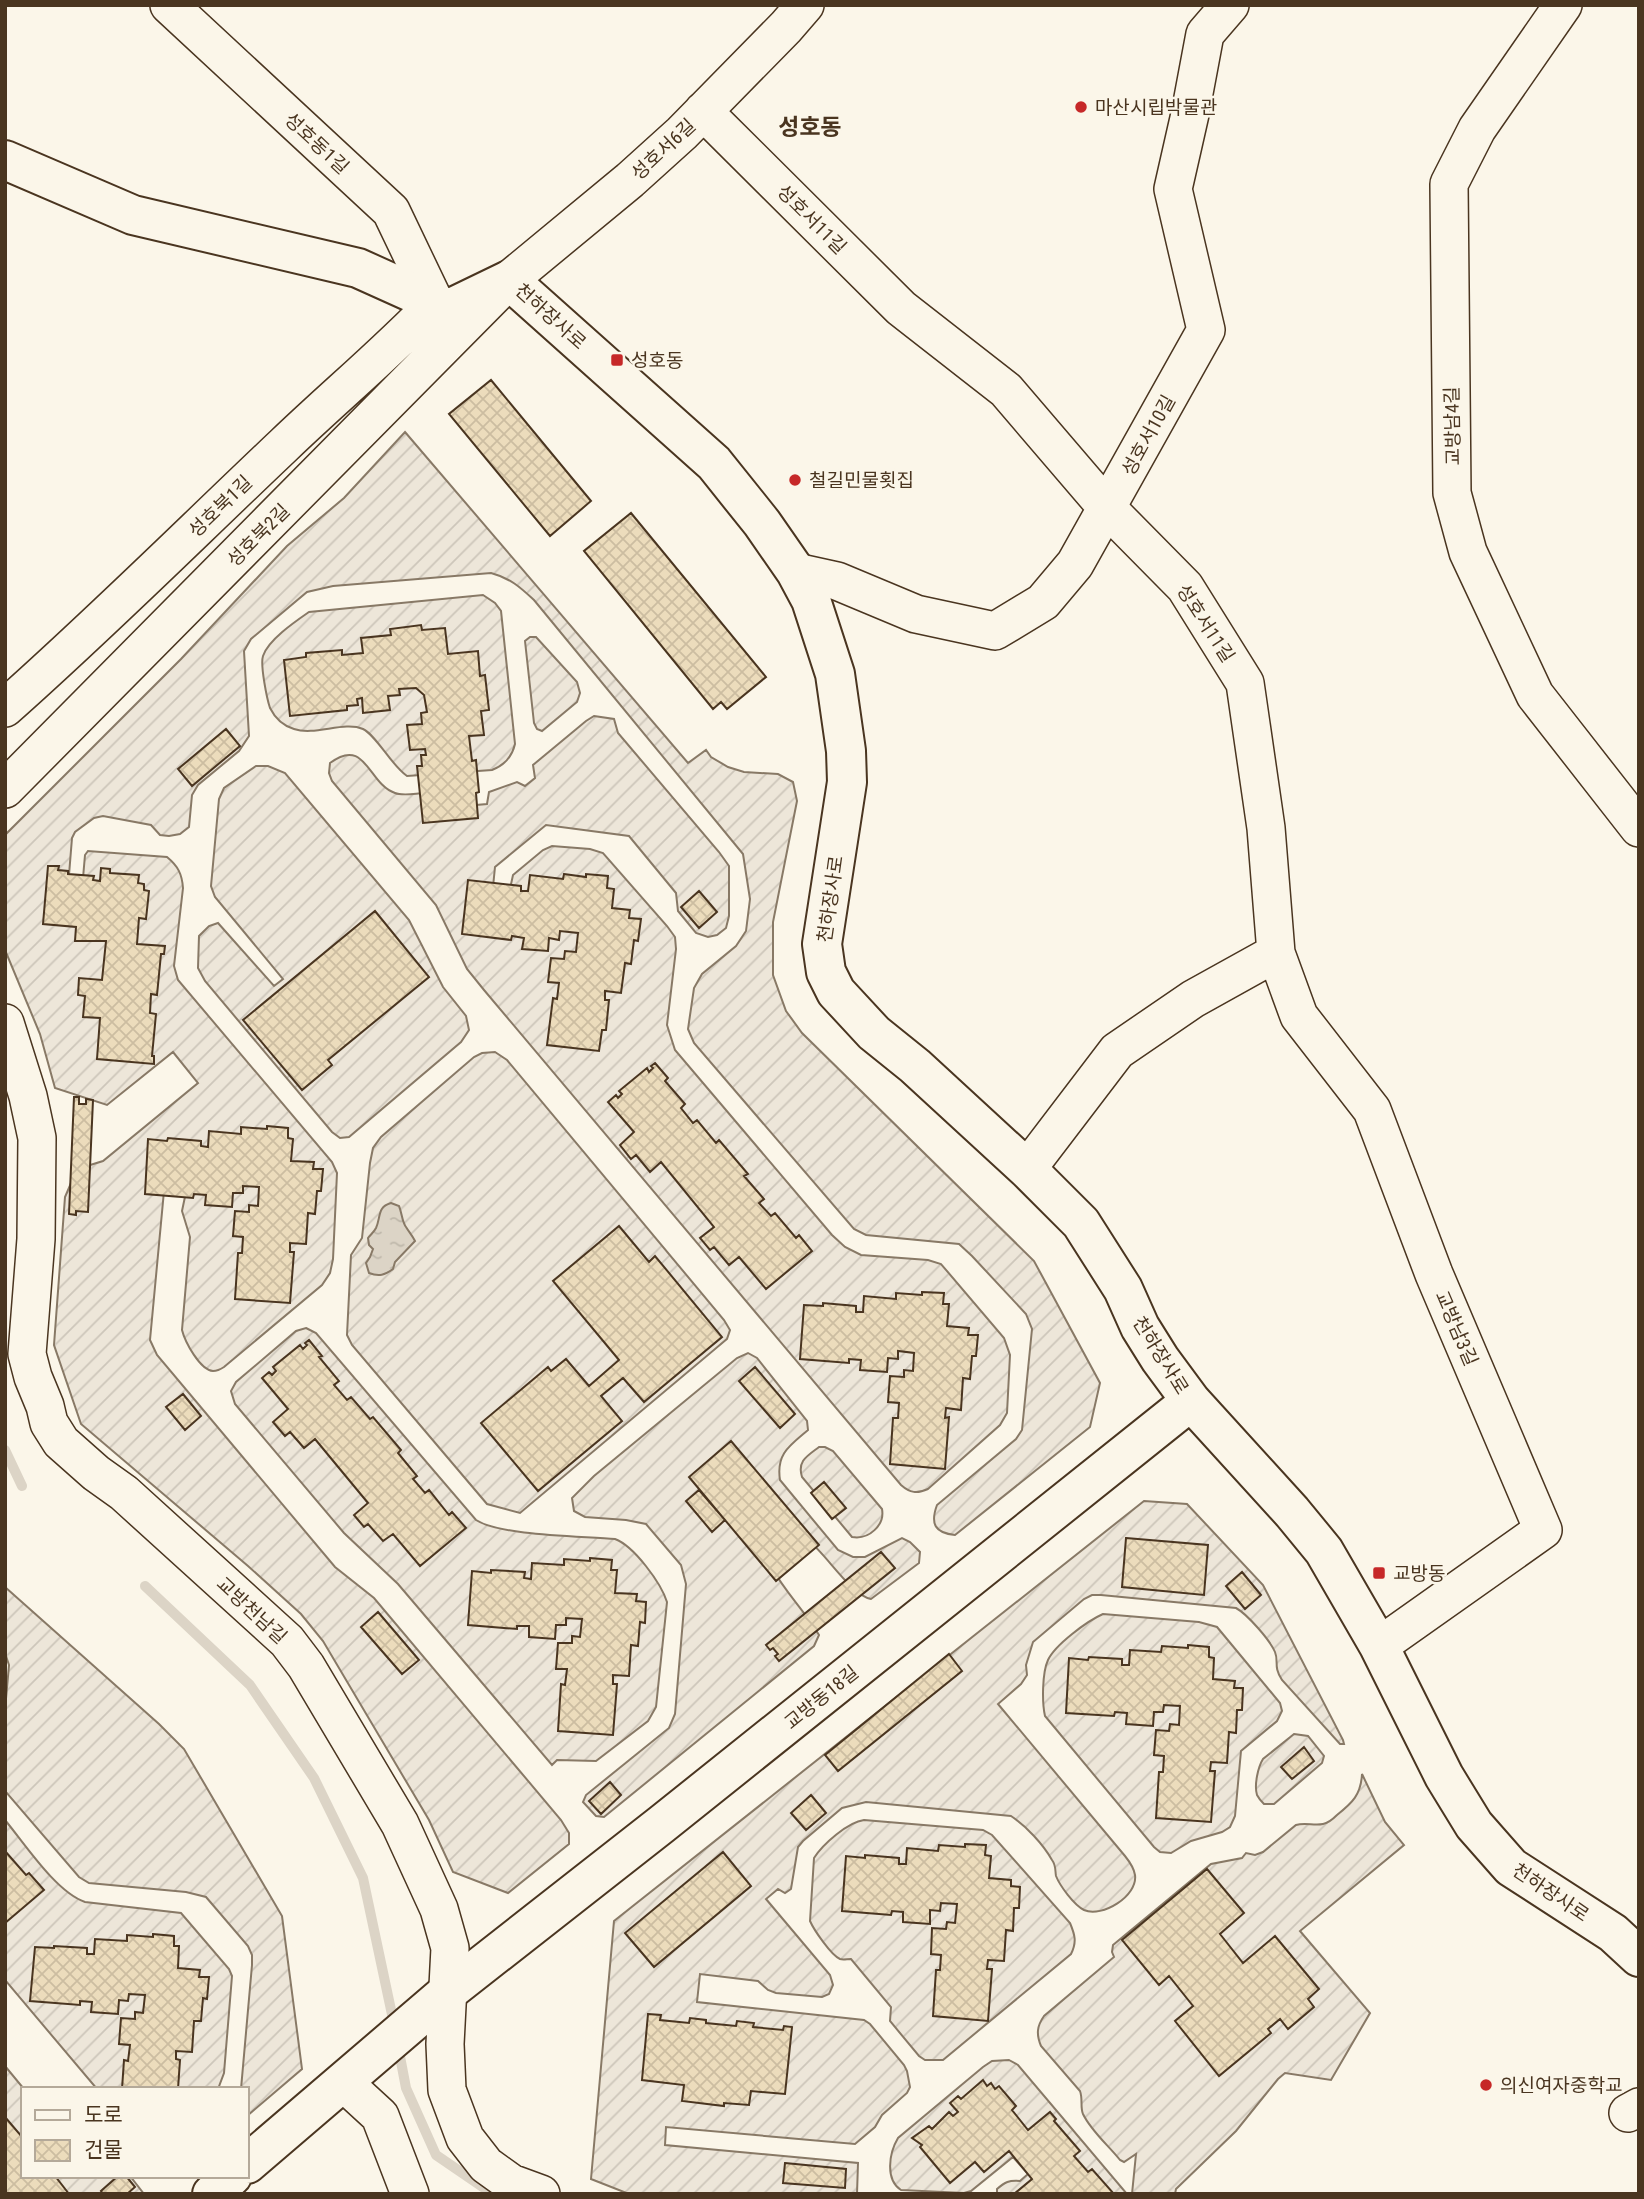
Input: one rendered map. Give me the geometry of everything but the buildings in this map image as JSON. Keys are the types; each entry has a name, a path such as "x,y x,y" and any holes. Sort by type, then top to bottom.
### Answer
{"main road":[{"name":"천하장사로","path":"5,160 133,215 358,268 449,309 509,279 714,463 762,523 796,572 811,600 835,674 848,782 822,944 826,972 835,992 874,1033 915,1066 1027,1169 1073,1215 1097,1245 1123,1289 1140,1327 1191,1401 1324,1551 1380,1646 1444,1776 1474,1825 1511,1867 1613,1933 1639,1957"},
{"name":"교방동18길","path":"248,2163 449,1991 673,1816 1191,1401"},
{"path":"212,2194 230,2178"}],"street":[{"name":"성호동1길","path":"169,5 391,211 435,303"},
{"name":"성호서6길","path":"509,279 629,180 703,111 805,5"},
{"name":"성호서10길","path":"796,572 837,581 916,614 995,631 1043,602 1075,564 1206,330 1173,189 1205,34 1230,5"},
{"name":"교방남4길","path":"1563,5 1477,129 1449,184 1452,493 1468,552 1535,695 1639,828"},
{"name":"성호서11길","path":"703,111 901,307 1006,390 1107,508 1185,587 1245,683 1266,828 1276,953"},
{"name":"성호북2길","path":"5,789 509,279"},
{"name":"성호북1길","path":"5,708 75,646 286,442 398,342 435,303"},
{"path":"1027,1169 1117,1051 1193,999 1276,953"},
{"name":"교방남3길","path":"1276,953 1299,1016 1372,1110 1434,1274 1543,1530 1380,1646"},
{"name":"교방천남길","path":"5,1023 28,1096 37,1138 36,1231 27,1354 49,1423 61,1442 124,1493 287,1641 306,1666 400,1824 439,1909 450,1948 445,2044 447,2090 465,2137 486,2165 510,2183 541,2194"},
{"path":"354,2072 380,2116 410,2194"}],"shaded area":[{"path":"405,432 688,763 706,750 711,757 728,767 744,772 778,774 793,782 797,801 773,922 773,975 786,1011 802,1033 1034,1261 1100,1383 1090,1427 955,1535 939,1530 934,1522 937,1505 1016,1439 1022,1430 1032,1329 1026,1314 959,1244 866,1235 854,1229 694,1043 688,1029 694,988 702,974 736,946 746,931 750,899 743,854 534,600 504,578 491,573 333,586 307,592 251,639 244,651 249,736 239,751 198,785 192,795 189,827 180,834 169,836 160,835 151,825 103,816 94,818 75,832 72,838 69,875 83,878 85,855 88,851 167,857 177,867 183,888 174,966 178,980 332,1162 337,1173 333,1259 330,1273 322,1285 224,1367 214,1371 208,1369 194,1355 182,1330 190,1237 182,1211 186,1192 164,1191 150,1340 157,1355 335,1567 374,1598 561,1820 569,1833 569,1844 508,1893 453,1872 429,1820 323,1641 301,1614 81,1424 54,1345 65,1197 77,1169 103,1161 198,1083 173,1052 107,1105 55,1088 40,1034 5,950 5,835 181,659 287,546 344,498"},
{"path":"483,595 501,611 515,744 507,760 497,768 407,776 363,729 347,727 302,731 280,721 270,708 263,674 263,656 276,637 309,612"},
{"path":"536,637 577,682 580,693 577,702 542,731 537,729 534,723 525,641"},
{"path":"594,716 614,719 618,733 729,866 729,916 726,928 717,935 708,937 696,933 678,911 676,893 629,836 546,825 495,867 493,887 510,889 513,875 543,850 552,846 590,849 603,853 675,937 667,1025 675,1050 845,1247 861,1255 928,1260 941,1264 1004,1338 1010,1355 1007,1413 1000,1425 928,1489 914,1492 901,1485 484,990 467,969 436,905 332,781 329,773 330,763 342,756 352,755 366,764 386,788 395,793 439,791 442,808 487,804 489,792 517,782 525,786 535,778 533,765"},
{"path":"256,766 268,766 285,773 409,920 443,987 466,1016 469,1030 461,1042 349,1137 340,1138 332,1132 205,981 198,968 199,936 209,926 218,923 274,986 283,979 215,897 211,886 219,799 224,788"},
{"path":"495,1052 507,1060 730,1330 727,1339 520,1513 487,1504 352,1345 347,1335 351,1255 362,1238 373,1148 381,1137 474,1057"},
{"path":"306,1328 316,1333 476,1520 522,1532 615,1539 630,1549 653,1576 667,1602 656,1707 648,1721 596,1761 557,1760 552,1765 398,1584 344,1533 235,1404 231,1391 236,1382 296,1331"},
{"path":"748,1353 757,1358 807,1421 808,1430 782,1457 780,1480 838,1550 853,1557 865,1557 902,1538 920,1552 919,1563 871,1599 847,1583 808,1540 772,1568 819,1635 814,1646 604,1817 596,1816 583,1802 586,1795 669,1728 675,1714 686,1584 681,1565 646,1524 585,1517 574,1511 572,1498 594,1476 737,1358"},
{"path":"819,1447 833,1451 882,1509 881,1521 870,1534 852,1537 802,1477 802,1463"},
{"path":"1144,1501 1187,1504 1263,1585 1344,1744 1340,1744 1282,1680 1272,1647 1252,1621 1236,1608 1101,1595 1084,1599 1033,1642 1026,1665 1027,1675 1021,1684 998,1704 1130,1862 1135,1875 1131,1890 1109,1908 1091,1912 1080,1908 1061,1885 1054,1864 1044,1848 1011,1816 866,1802 842,1808 798,1847 791,1889 785,1893 778,1889 766,1899 830,1975 833,1985 829,1994 822,1997 776,1993 758,1981 700,1974 697,2002 864,2020 904,2065 910,2087 907,2093 855,2144 666,2127 665,2145 858,2163 857,2194 629,2194 591,2179 614,1921"},
{"path":"5,1587 184,1749 282,1916 302,2069 248,2115 248,2087 241,2087 252,1965 248,1946 206,1897 186,1892 89,1883 79,1877 5,1791 5,1710 9,1665 5,1653"},
{"path":"1103,1614 1199,1622 1217,1627 1280,1703 1282,1711 1277,1721 1241,1751 1235,1816 1230,1827 1191,1841 1171,1853 1160,1852 1154,1847 1045,1716 1043,1688 1048,1660 1057,1647 1072,1634"},
{"path":"1294,1734 1308,1736 1324,1756 1322,1763 1274,1804 1264,1804 1256,1791 1261,1762"},
{"path":"1362,1774 1385,1822 1404,1845 1300,1931 1370,2013 1331,2080 1285,2073 1236,2131 1176,2189 1175,2194 1132,2194 1136,2154 1124,2162 1120,2160 1086,2120 1080,2091 1041,2046 1038,2034 1044,2016 1114,1957 1113,1945 1211,1864 1242,1858 1246,1853 1255,1855 1263,1852 1296,1825 1329,1822 1355,1798"},
{"path":"5,1820 52,1878 74,1897 85,1902 181,1913 229,1969 232,1976 224,2073 219,2087 95,2087 5,1980"},
{"path":"864,1820 983,1830 992,1835 1070,1923 1073,1931 1075,1942 1071,1954 943,2060 925,2060 919,2056 890,2021 891,2007 851,1959 840,1959 832,1953 810,1921 814,1858 836,1834"},
{"path":"1009,2060 1018,2065 1127,2194 997,2194 997,2189 1002,2185 1010,2181 1020,2181 1028,2174 1013,2157 971,2191 964,2193 901,2190 896,2186 890,2166 892,2151 898,2138 983,2067 992,2061"},
{"path":"5,2066 22,2087 21,2178 132,2178 144,2194 5,2194"}],"water":[{"path":"391,1203 399,1206 405,1225 415,1241 395,1262 393,1269 382,1275 369,1273 366,1263 373,1249 368,1238 376,1228 381,1210"}],"waterway":[{"path":"5,1450 22,1486"},
{"path":"145,1586 250,1685 314,1778 363,1878 394,2024"},
{"path":"398,2046 406,2088 436,2155 493,2194"}],"place":[{"name":"마산시립박물관","path":"1081,107"},
{"name":"성호동","path":"617,360"},
{"name":"철길민물횟집","path":"795,480"},
{"name":"교방동","path":"1379,1573"},
{"name":"의신여자중학교","path":"1486,2085"}],"district":[{"name":"성호동","path":"810,127"}]}
